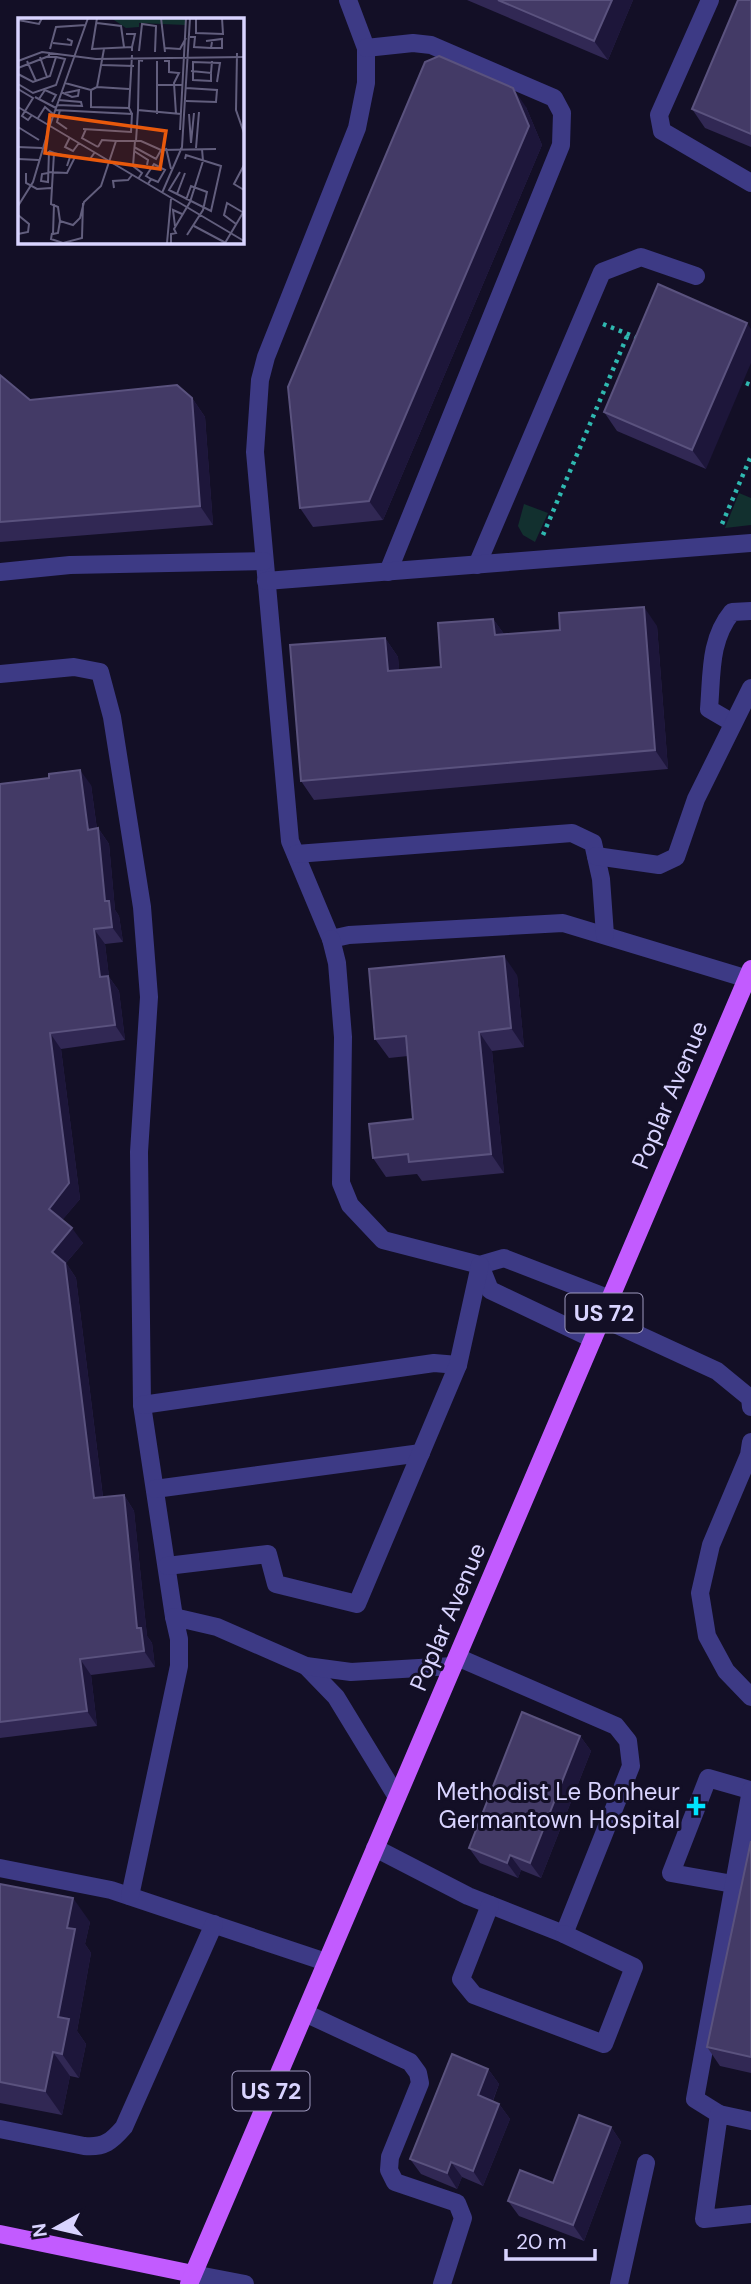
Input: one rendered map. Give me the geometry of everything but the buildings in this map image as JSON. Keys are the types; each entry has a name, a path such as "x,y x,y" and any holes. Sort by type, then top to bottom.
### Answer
{"main road":[{"name":"Poplar Avenue","path":"191,2279 750,976"},
{"path":"0,2234 191,2279"}],"street":[{"path":"348,0 366,48 366,83 357,128 260,380 255,452 290,841 331,939 337,963 342,1024 341,1183 350,1206 383,1240 480,1265 504,1258 610,1299"},
{"path":"710,0 659,115 662,131 751,183"},
{"path":"366,48 413,43 431,46 554,98 562,113 561,145 388,572"},
{"path":"477,565 602,272 641,257 696,276"},
{"path":"266,582 751,543"},
{"path":"0,572 70,565 264,561"},
{"path":"733,723 709,709 714,643 719,628 732,612 751,611"},
{"path":"0,674 74,667 100,672 112,717 142,906 149,997 139,1152 142,1405 179,1639 179,1666 130,1896"},
{"path":"596,856 659,865 676,857 696,799 751,688"},
{"path":"296,854 572,833 593,843 601,879 605,935"},
{"path":"331,939 349,934 563,923 750,976"},
{"path":"480,1265 490,1290 593,1339"},
{"path":"166,1566 268,1554 276,1584 357,1604 458,1365 480,1265"},
{"path":"602,1318 717,1371 750,1398 751,1407"},
{"path":"142,1405 434,1363 458,1365"},
{"path":"751,1442 749,1455 711,1545 700,1593 706,1636 726,1671 751,1698"},
{"path":"155,1489 421,1453"},
{"path":"174,1617 217,1627 306,1666 351,1672 455,1661 616,1726 628,1741 631,1766 564,1934"},
{"path":"306,1666 336,1697 397,1797"},
{"path":"733,1884 671,1873 708,1779 751,1790 695,2099 719,2114 751,2121"},
{"path":"375,1848 490,1905 564,1934 634,1967 604,2044 474,1996 461,1979 490,1905"},
{"path":"0,1868 130,1896 326,1962"},
{"path":"0,2129 99,2147 112,2142 124,2127 214,1924"},
{"path":"305,2013 410,2062 418,2073 420,2083 390,2157 389,2170 395,2182 457,2203 463,2218 442,2284"},
{"path":"719,2114 704,2219 751,2214"},
{"path":"619,2284 646,2162"},
{"path":"191,2279 246,2284"}],"path":[{"path":"583,316 651,344"},
{"path":"540,542 628,334"},
{"path":"720,528 751,456"}],"green space":[{"path":"739,493 751,498 751,525 725,528"},
{"path":"524,504 548,513 535,542 523,535 518,526"}],"place":[{"name":"Methodist Le Bonheur Germantown Hospital","path":"696,1806"}]}
